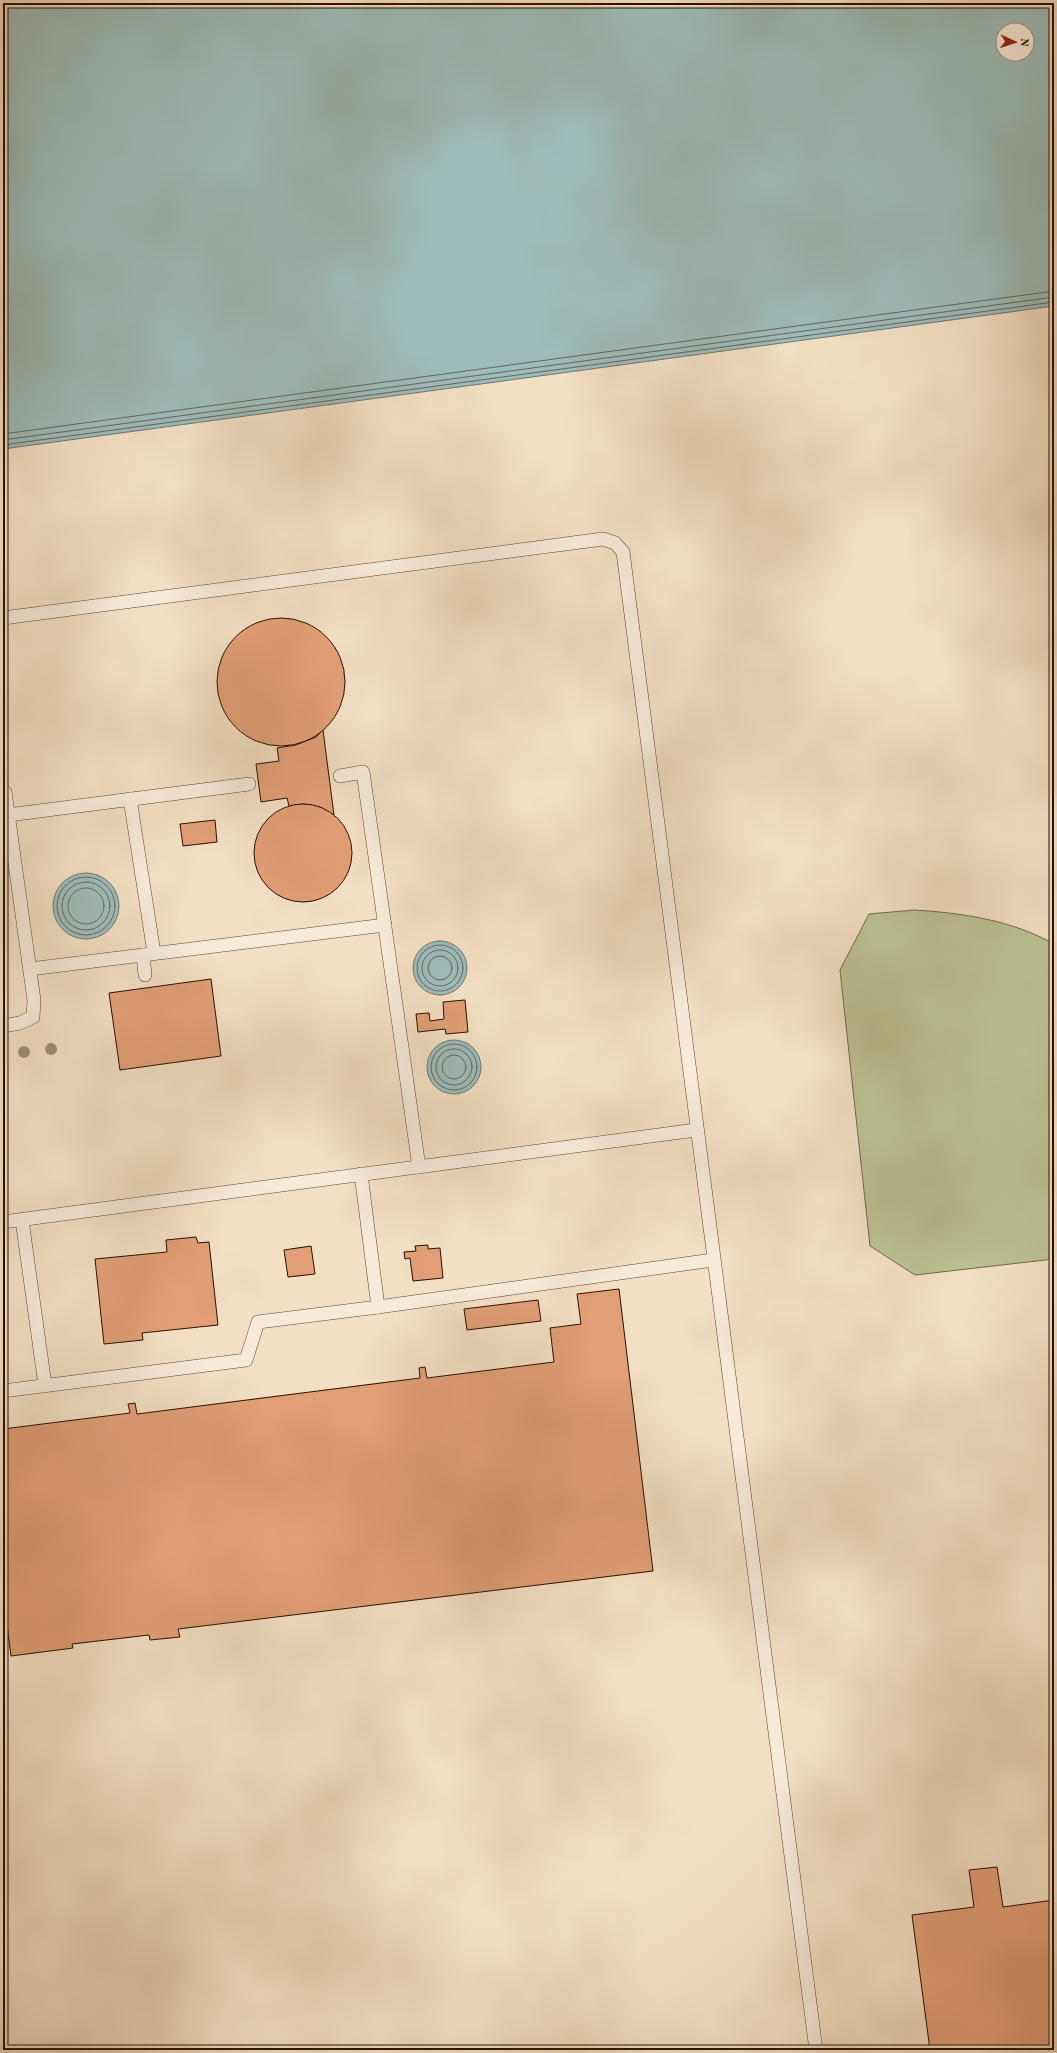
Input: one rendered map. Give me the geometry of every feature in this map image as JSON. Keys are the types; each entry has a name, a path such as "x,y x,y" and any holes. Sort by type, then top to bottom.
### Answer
{"lane":[{"path":"3,618 603,539 615,543 623,552 696,1130 816,2050"},
{"path":"340,776 363,772 419,1167"},
{"path":"8,815 249,784"},
{"path":"3,1026 20,1023 33,1017 34,1000 7,836 8,815 5,792"},
{"path":"130,799 148,954 145,975"},
{"path":"30,969 385,925"},
{"path":"3,1222 696,1130"},
{"path":"362,1174 378,1307"},
{"path":"22,1220 45,1385"},
{"path":"3,1391 246,1360 258,1322 378,1307 713,1260"}],"green space":[{"path":"914,910 950,913 1004,923 1054,944 1054,1259 915,1275 870,1246 840,970 869,914"}],"water":[{"path":"3,3 1054,3 1054,306 3,449"},
{"path":"86,873 99,876 109,883 116,893 119,906 116,919 109,929 99,936 86,939 73,936 63,929 56,919 53,906 56,893 63,883 73,876"},
{"path":"435,941 445,941 455,945 463,953 467,963 467,973 463,983 455,991 445,995 435,995 425,991 417,983 413,973 413,963 417,953 425,945"},
{"path":"449,1040 459,1040 469,1044 477,1052 481,1062 481,1072 477,1082 469,1090 459,1094 449,1094 439,1090 431,1082 427,1072 427,1062 431,1052 439,1044"}],"building":[{"path":"287,618 311,625 322,632 331,641 340,657 344,669 344,695 338,712 331,723 322,732 311,739 294,745 275,746 251,739 240,732 231,723 224,712 218,695 217,676 224,652 231,641 240,632 251,625 268,619"},
{"path":"323,730 334,815 320,807 304,804 289,806 287,798 261,802 256,764 279,761 277,748 296,745 316,737"},
{"path":"303,804 322,808 338,818 348,834 352,853 348,872 338,888 322,898 303,902 284,898 268,888 258,872 254,853 258,834 268,818 284,808"},
{"path":"215,820 217,842 183,846 180,824"},
{"path":"211,979 221,1056 120,1070 109,993"},
{"path":"465,1000 468,1032 446,1034 445,1029 418,1032 416,1014 429,1013 430,1021 444,1019 443,1002"},
{"path":"196,1237 198,1243 209,1242 218,1325 142,1333 143,1340 104,1344 95,1259 167,1252 166,1240"},
{"path":"428,1245 428,1249 440,1248 443,1278 413,1281 410,1258 405,1259 404,1252 416,1251 415,1246"},
{"path":"311,1246 315,1274 288,1277 284,1250"},
{"path":"619,1289 653,1571 178,1629 180,1637 150,1640 149,1635 72,1644 73,1648 11,1656 3,1595 3,1429 130,1413 128,1404 135,1403 137,1414 420,1378 419,1368 425,1367 427,1378 554,1362 550,1328 581,1324 577,1294"},
{"path":"538,1300 541,1321 467,1330 464,1309"},
{"path":"997,1867 1003,1907 1054,1900 1054,2050 930,2050 912,1915 974,1907 969,1870"}]}
